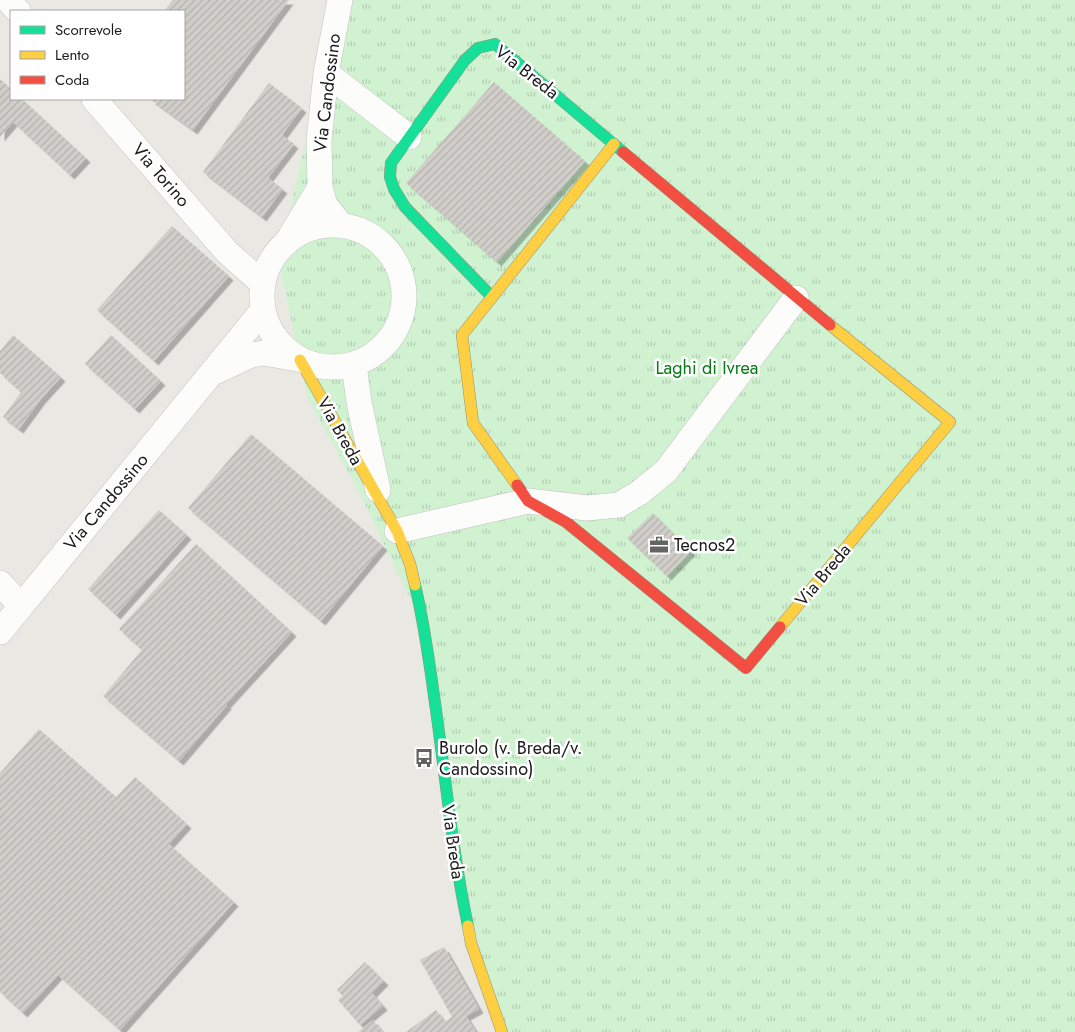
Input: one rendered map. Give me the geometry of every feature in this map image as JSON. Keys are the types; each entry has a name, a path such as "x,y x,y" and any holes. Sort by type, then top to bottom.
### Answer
{"street":[{"path":"8,0 17,10"},
{"name":"Via Candossino","path":"340,0 326,73 318,141 320,186 325,205 342,226"},
{"name":"Via Breda","path":"492,297 405,207 394,189 390,177 391,163 465,60 478,47 487,44 495,44 614,144 796,298 950,422 746,668 566,522 528,500 473,423 462,335 614,144"},
{"path":"326,73 409,137"},
{"name":"Via Torino","path":"95,100 227,252 267,273"},
{"path":"286,242 313,228 342,226 358,230 383,246 399,269 403,287 402,314 394,333 380,350 354,364 329,368 317,366 300,360 290,353 275,337 268,325 263,310 267,273 320,186"},
{"path":"397,531 528,500 587,508 620,505 639,493 666,471 796,298"},
{"name":"Via Candossino","path":"0,632 20,605 263,310"},
{"name":"Via Candossino","path":"213,372 251,355 264,353 300,360"},
{"name":"Via Breda","path":"300,360 397,531 410,564 420,604 461,893 471,943 502,1032"},
{"name":"Via Breda","path":"354,364 359,402 380,502"},
{"path":"0,583 20,605"}],"green space":[{"name":"Laghi di Ivrea","path":"337,0 1075,0 1075,1032 495,1032 412,602 356,486 308,399 279,262"}],"building":[{"path":"173,0 289,0 193,130 151,100 185,100 185,10 165,10"},
{"path":"0,79 10,88 10,100 23,100 86,158 70,175 13,122 0,137"},
{"path":"494,82 585,161 497,262 406,183"},
{"path":"269,83 302,108 282,135 294,144 268,178 283,189 262,217 203,172"},
{"path":"172,226 229,276 154,361 97,310"},
{"path":"13,335 61,377 41,399 19,429 3,417 21,392 0,373 0,351"},
{"path":"111,335 161,381 135,409 85,364"},
{"path":"251,434 383,546 321,621 188,508"},
{"path":"159,510 187,535 116,615 88,589"},
{"name":"Tecnos2","path":"653,513 691,551 667,576 627,538"},
{"path":"196,544 292,632 226,704 179,761 103,696 142,650 119,629"},
{"path":"39,729 116,797 135,777 187,824 169,844 234,902 120,1030 58,975 23,1013 0,992 0,773"},
{"path":"444,947 479,1009 466,1016 476,1032 406,1032 436,1010 445,1022 452,1017 420,960"},
{"path":"365,962 384,981 372,993 383,1006 360,1025 338,1000 343,996 337,990"},
{"path":"373,1020 383,1032 358,1032"}],"traffic: fast":[{"path":"492,297 405,207 394,189 390,177 391,163 465,60 478,48 495,44 623,152"},
{"path":"415,585 427,647 454,845 468,926"}],"traffic: slow":[{"path":"517,485 473,423 462,335 614,144"},
{"path":"780,627 950,422 830,325"},
{"path":"300,360 397,531 410,564 415,585"},
{"path":"468,926 471,943 502,1032"}],"traffic: jam":[{"path":"623,152 830,325"},
{"path":"517,485 528,501 566,522 746,668 780,627"}],"place":[{"name":"Tecnos2","path":"659,545"},
{"name":"Burolo (v. Breda/v. Candossino)","path":"424,758"}]}
